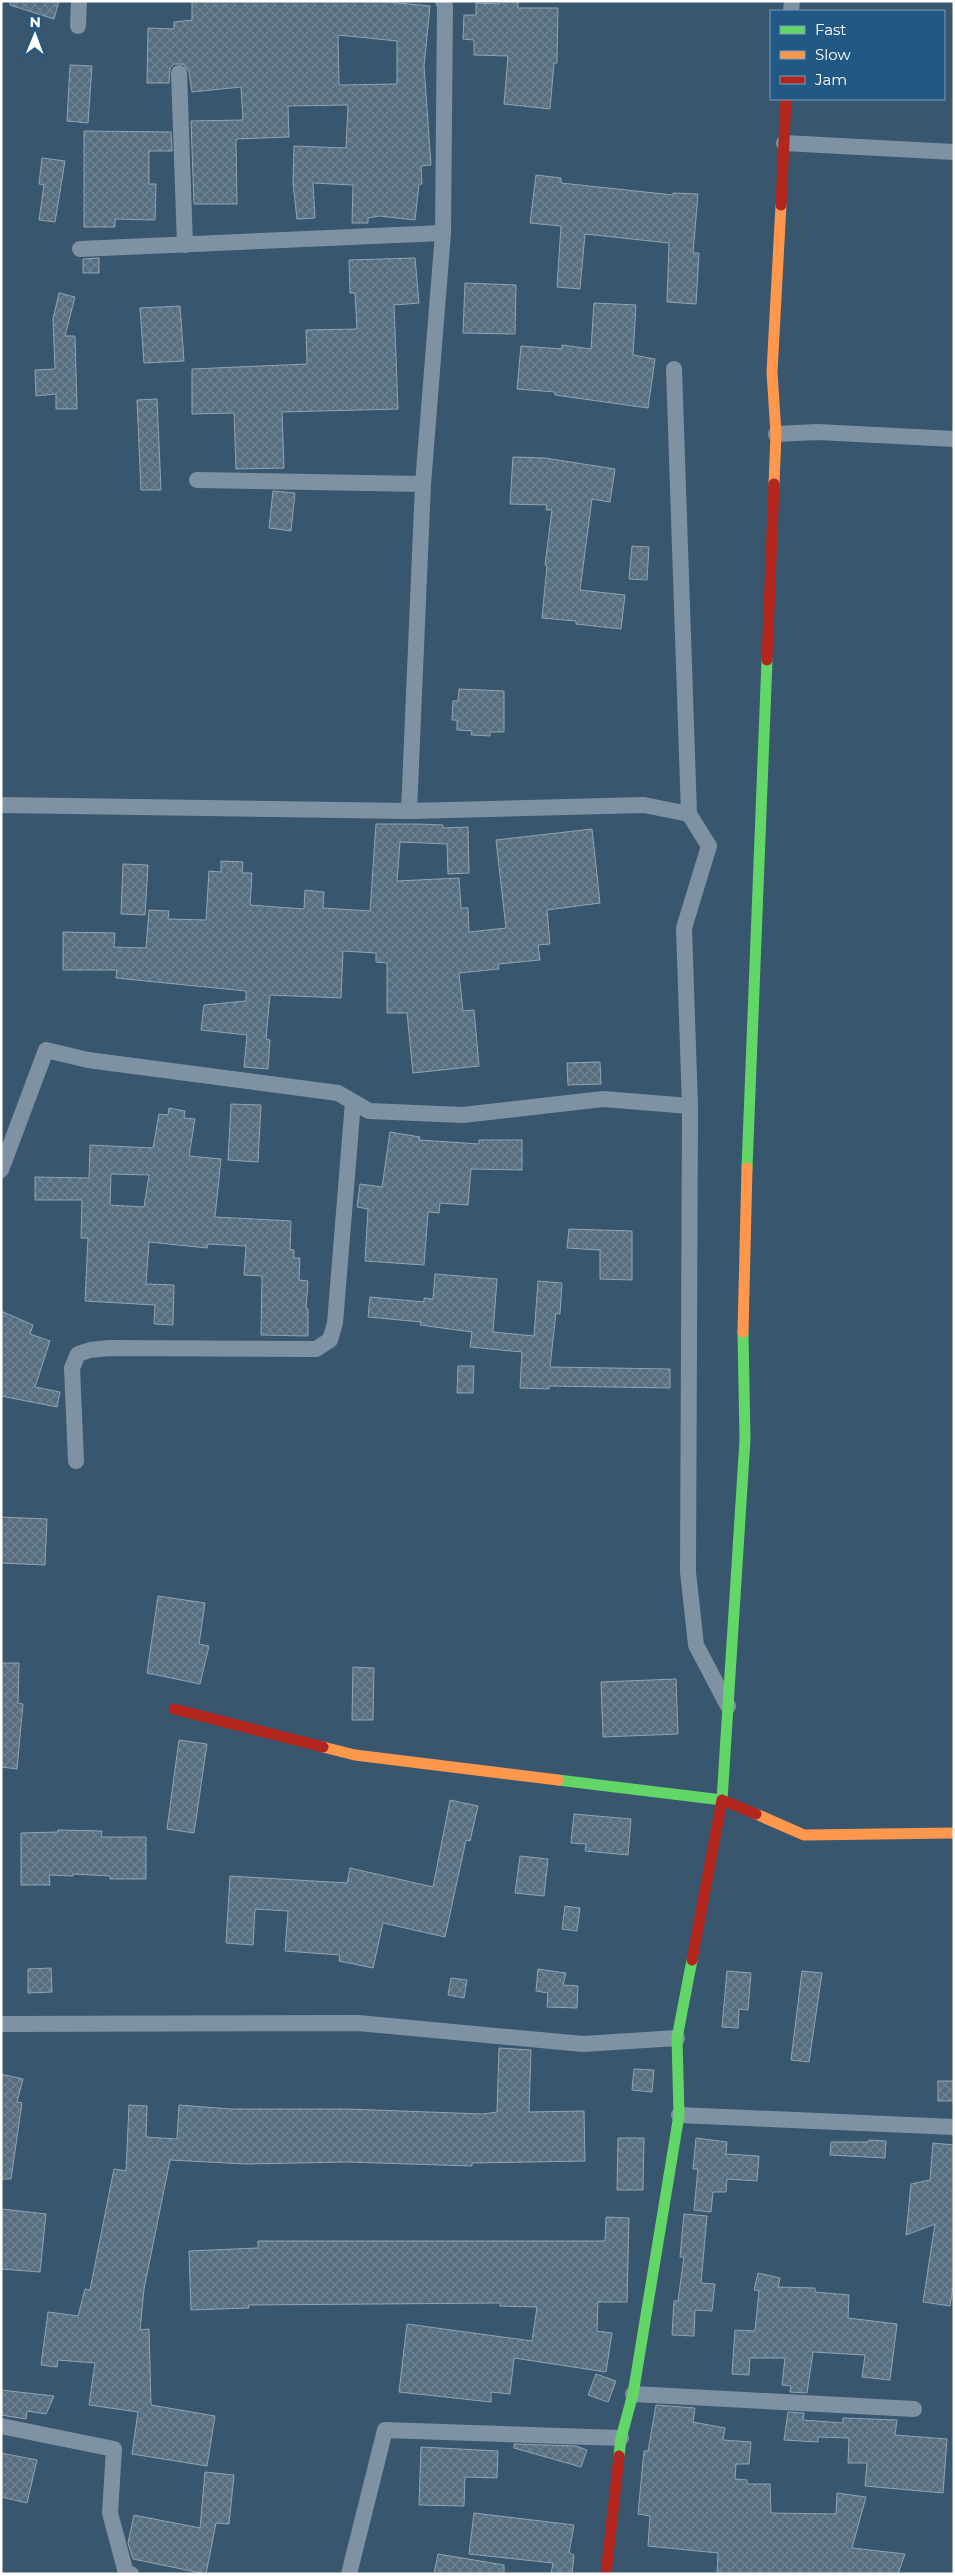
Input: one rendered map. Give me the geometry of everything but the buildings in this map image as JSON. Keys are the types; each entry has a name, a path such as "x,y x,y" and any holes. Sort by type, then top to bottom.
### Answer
{"street":[{"path":"78,26 79,1"},
{"path":"409,811 423,484 443,234 445,6 443,1"},
{"path":"179,73 185,244"},
{"path":"606,2574 621,2438 633,2394 679,2115 677,2038 722,1800 745,1440 742,1296 776,434 772,372 786,100"},
{"path":"784,142 954,152"},
{"path":"80,249 443,234"},
{"path":"674,369 689,814 709,846 684,928 690,1106 688,1572 696,1645 728,1708"},
{"path":"776,434 818,432 954,439"},
{"path":"197,480 423,484"},
{"path":"1,805 409,811 644,805 689,814"},
{"path":"1,1170 46,1050 88,1060 338,1093 369,1111 462,1114 603,1099 690,1106"},
{"path":"76,1461 72,1368 78,1354 90,1350 109,1348 316,1349 330,1340 335,1323 353,1102"},
{"path":"174,1709 355,1755 722,1800 804,1835 954,1832"},
{"path":"1,2024 358,2023 583,2044 677,2038"},
{"path":"679,2115 954,2127"},
{"path":"633,2394 914,2408"},
{"path":"1,2426 114,2449 110,2513 126,2572 131,2574"},
{"path":"349,2574 385,2430 621,2438"}],"traffic: fast":[{"path":"747,1168 767,660"},
{"path":"558,1780 722,1800 745,1440 743,1332"},
{"path":"619,2456 621,2438 633,2394 679,2115 677,2038 692,1960"}],"traffic: slow":[{"path":"774,484 776,434 772,372 781,205"},
{"path":"743,1332 747,1168"},
{"path":"323,1747 355,1755 558,1780"},
{"path":"756,1814 804,1835 954,1833"}],"traffic: jam":[{"path":"781,205 786,100"},
{"path":"767,660 774,484"},
{"path":"174,1709 323,1747"},
{"path":"692,1960 722,1800 756,1814"},
{"path":"606,2574 619,2456"}]}
